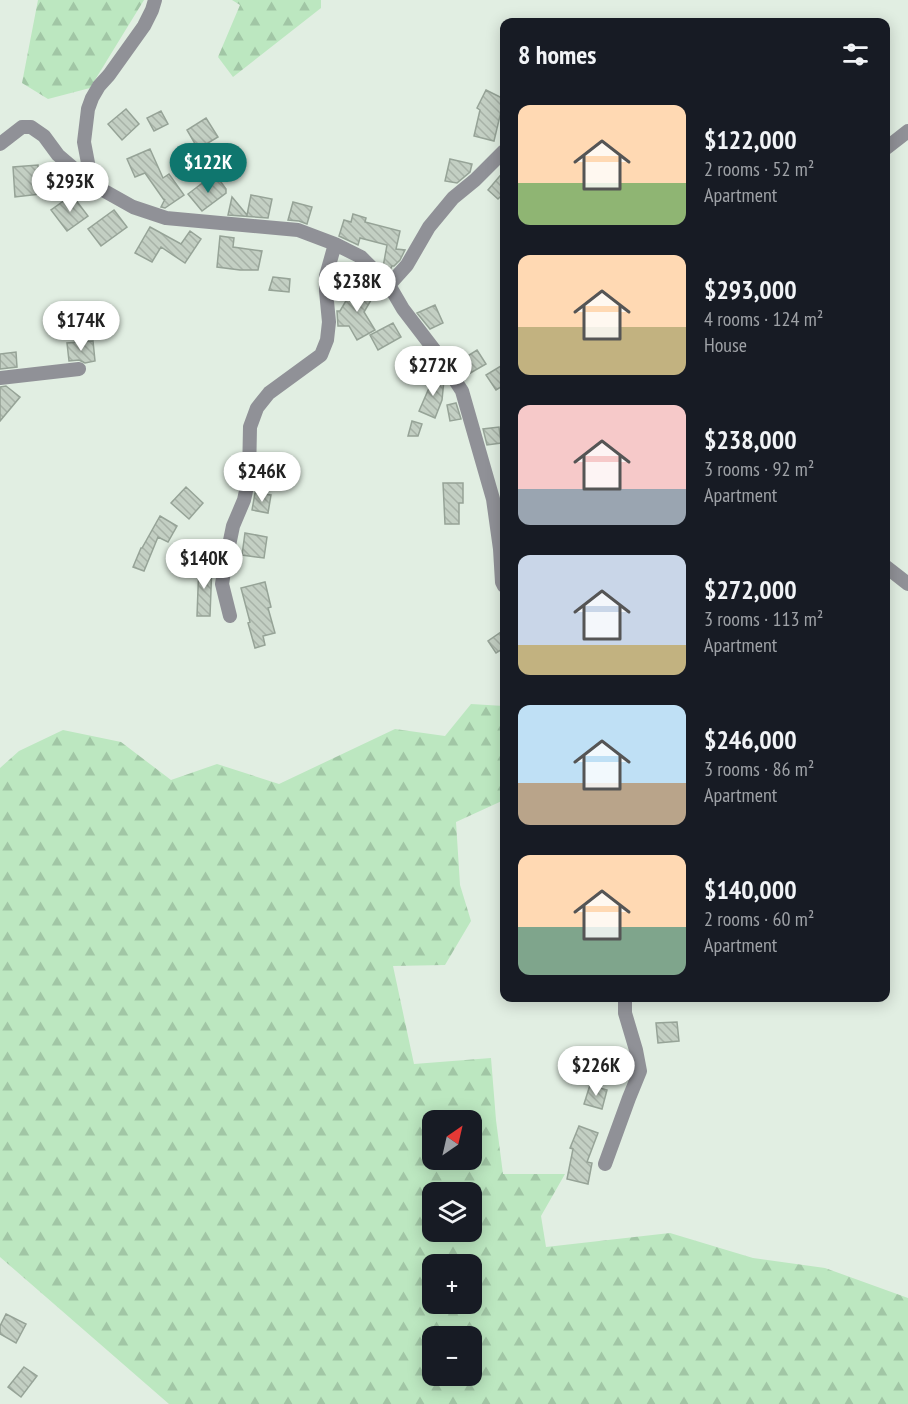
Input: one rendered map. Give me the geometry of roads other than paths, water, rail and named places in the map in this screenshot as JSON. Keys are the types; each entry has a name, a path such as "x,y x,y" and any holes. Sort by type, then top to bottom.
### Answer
{"street":[{"path":"92,184 84,142 88,109 99,86 144,26 155,0"},
{"path":"0,144 22,127 31,127 44,136 58,155 92,184 133,207 166,218 298,230 361,257 389,285 403,309 462,391 492,499 500,549"},
{"path":"890,145 908,130"},
{"path":"389,285 407,265 429,227 453,198 500,155"},
{"path":"230,616 222,584 233,526 244,500 249,477 249,427 257,408 269,393 321,355 327,340 329,322 326,276 335,244"},
{"path":"0,378 79,369"},
{"path":"890,570 908,584"},
{"path":"605,1164 640,1071 625,1002"}]}
